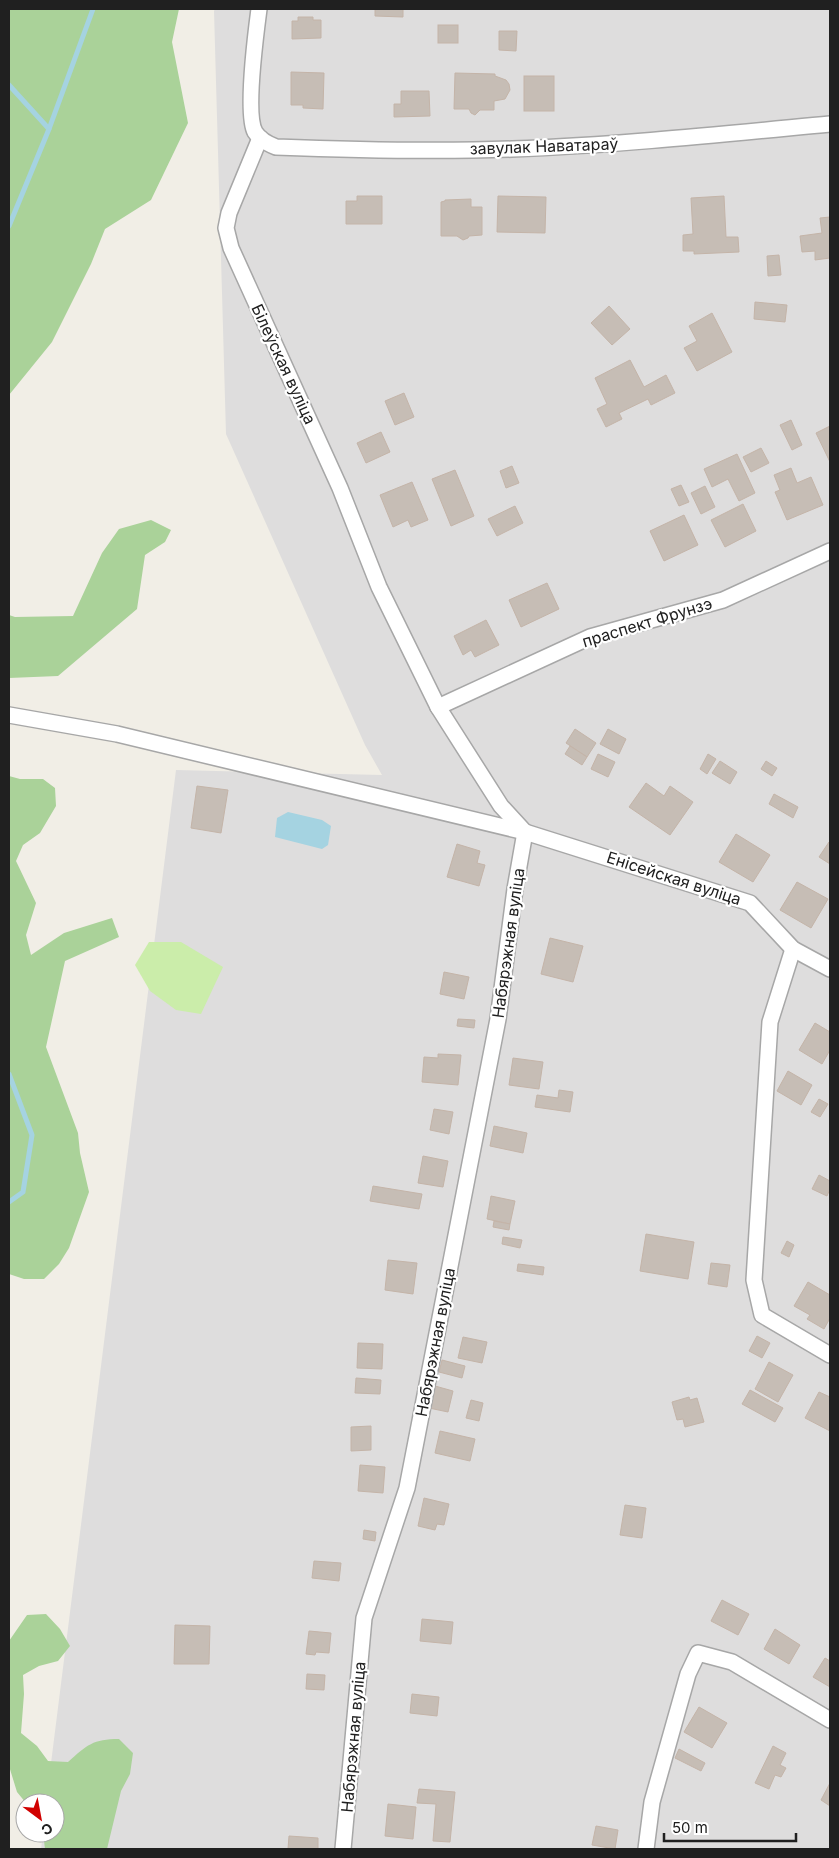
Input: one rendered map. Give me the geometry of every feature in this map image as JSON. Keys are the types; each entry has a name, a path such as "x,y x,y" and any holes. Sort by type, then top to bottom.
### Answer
{"street":[{"path":"259,9 251,102 252,124 260,138"},
{"name":"завулак Наватараў","path":"260,138 276,147 352,150 510,149 665,140 830,124"},
{"name":"Білеўская вуліца","path":"260,138 229,213 226,228 231,248 340,488 379,587 438,707 502,806 525,832"},
{"name":"праспект Фрунзэ","path":"438,707 590,637 723,600 830,551"},
{"name":"Енісейская вуліца","path":"9,715 117,734 525,832 750,903 793,949 830,969"},
{"name":"Набярэжная вуліца","path":"343,1849 364,1618 407,1488 498,1018 515,889 525,832"},
{"path":"793,949 770,1022 754,1280 762,1315 830,1355"},
{"path":"646,1849 652,1802 688,1674 698,1653 732,1662 830,1720"}],"shaded area":[{"path":"215,9 830,9 830,1849 41,1849 42,1843 65,1843 65,1793 47,1793 176,770 382,775 365,745 226,434"}],"green space":[{"path":"9,9 179,9 172,42 188,123 151,200 105,229 91,264 52,342 9,395"},
{"path":"151,520 171,530 165,542 145,555 137,609 58,676 9,678 9,615 15,617 73,616 102,553 119,529"},
{"path":"9,776 20,779 43,779 55,788 56,806 40,833 23,845 16,861 36,903 26,935 31,955 64,933 112,918 119,937 65,961 46,1047 78,1133 80,1153 89,1192 69,1248 59,1264 44,1279 24,1279 9,1274"},
{"path":"149,942 181,942 223,967 201,1014 176,1010 150,991 135,965"},
{"path":"46,1614 60,1629 70,1646 58,1661 39,1666 23,1675 24,1694 21,1733 37,1746 48,1761 68,1762 91,1744 110,1739 119,1739 133,1753 130,1774 121,1791 107,1849 45,1849 44,1843 65,1843 65,1793 17,1792 9,1766 9,1641 27,1615"}],"water":[{"path":"288,812 322,820 331,826 328,845 322,849 275,837 277,818"}],"building":[{"path":"375,9 403,9 403,17 375,16"},
{"path":"298,17 313,17 313,20 321,20 321,38 292,39 292,21 298,21"},
{"path":"438,25 458,25 458,43 438,43"},
{"path":"499,31 517,31 516,51 499,50"},
{"path":"291,72 324,73 323,109 291,105"},
{"path":"455,73 495,74 495,76 506,80 510,90 505,99 494,101 494,110 480,110 475,115 469,109 454,109"},
{"path":"524,76 554,76 554,111 524,111"},
{"path":"401,91 429,91 430,116 394,117 394,104 401,104"},
{"path":"357,196 382,196 382,224 346,224 346,201 357,201"},
{"path":"498,196 546,197 545,233 497,232"},
{"path":"724,196 726,237 738,237 739,252 694,254 694,251 683,251 683,235 693,234 691,198"},
{"path":"471,199 471,207 482,207 482,235 469,236 463,240 457,236 441,236 441,202 445,200"},
{"path":"830,217 830,258 815,260 815,251 802,252 800,236 822,233 820,218"},
{"path":"779,255 781,275 768,276 767,256"},
{"path":"755,302 787,305 785,322 754,319"},
{"path":"609,306 630,329 612,345 591,323"},
{"path":"712,313 732,352 697,371 684,348 697,341 689,326"},
{"path":"630,360 644,387 666,375 675,393 651,405 648,399 619,413 622,419 606,427 597,409 607,404 595,378"},
{"path":"404,393 414,417 395,425 385,401"},
{"path":"791,420 802,445 792,450 780,425"},
{"path":"830,426 830,462 816,433"},
{"path":"381,432 390,452 366,463 357,443"},
{"path":"761,448 769,463 751,472 743,457"},
{"path":"737,454 755,493 739,501 728,479 712,487 704,469"},
{"path":"512,466 519,483 506,488 500,471"},
{"path":"791,468 797,483 811,477 823,505 787,520 775,492 780,490 774,475"},
{"path":"455,470 474,516 451,526 432,479"},
{"path":"412,482 428,520 411,527 408,520 393,527 380,495"},
{"path":"681,485 689,502 679,506 671,489"},
{"path":"705,486 715,507 701,514 691,493"},
{"path":"743,504 756,531 725,547 711,520"},
{"path":"515,506 523,523 497,536 488,519"},
{"path":"684,515 698,545 664,561 650,531"},
{"path":"547,583 559,609 521,627 509,600"},
{"path":"486,620 499,645 475,657 471,650 463,655 454,636"},
{"path":"575,729 596,743 587,757 566,743"},
{"path":"608,729 626,739 619,754 600,744"},
{"path":"570,746 587,757 582,765 565,754"},
{"path":"598,754 615,762 608,777 591,769"},
{"path":"708,754 716,759 707,774 700,769"},
{"path":"720,761 737,772 730,784 712,773"},
{"path":"766,761 777,768 772,776 761,769"},
{"path":"646,783 664,796 670,786 693,802 670,835 629,807"},
{"path":"197,786 228,790 221,833 191,828"},
{"path":"774,794 798,807 793,818 769,804"},
{"path":"736,834 770,855 753,882 719,862"},
{"path":"830,842 830,864 819,857"},
{"path":"457,844 480,851 477,863 485,865 479,886 447,877"},
{"path":"797,882 828,899 811,928 780,910"},
{"path":"550,938 583,946 573,982 541,974"},
{"path":"444,972 469,977 464,999 440,994"},
{"path":"458,1019 475,1020 474,1028 457,1026"},
{"path":"815,1023 830,1032 830,1050 822,1064 799,1050"},
{"path":"438,1054 461,1055 458,1085 422,1082 424,1057 438,1058"},
{"path":"513,1058 543,1062 539,1089 509,1085"},
{"path":"788,1071 812,1085 801,1105 777,1091"},
{"path":"559,1090 573,1092 570,1112 535,1107 537,1095 558,1098"},
{"path":"819,1099 828,1104 820,1117 811,1112"},
{"path":"434,1109 453,1112 449,1134 430,1130"},
{"path":"494,1126 527,1133 523,1153 490,1146"},
{"path":"423,1156 448,1161 443,1187 418,1183"},
{"path":"819,1175 830,1181 830,1189 827,1196 812,1189"},
{"path":"373,1186 422,1194 419,1209 370,1201"},
{"path":"491,1196 515,1201 510,1224 487,1219"},
{"path":"494,1221 510,1224 509,1230 493,1227"},
{"path":"646,1234 694,1242 688,1279 640,1271"},
{"path":"503,1237 522,1240 520,1248 502,1244"},
{"path":"787,1241 794,1245 789,1257 781,1253"},
{"path":"388,1260 417,1263 413,1294 385,1290"},
{"path":"711,1263 730,1265 727,1287 708,1284"},
{"path":"518,1264 544,1267 543,1275 517,1271"},
{"path":"808,1282 830,1295 830,1318 824,1329 807,1319 810,1315 794,1306"},
{"path":"757,1336 770,1343 762,1358 749,1351"},
{"path":"463,1337 487,1342 482,1363 458,1358"},
{"path":"358,1343 383,1344 382,1369 357,1368"},
{"path":"442,1360 465,1366 462,1378 439,1372"},
{"path":"769,1362 793,1375 778,1402 755,1389"},
{"path":"356,1378 381,1380 380,1394 355,1393"},
{"path":"435,1386 453,1391 448,1412 429,1408"},
{"path":"750,1390 783,1408 775,1422 742,1404"},
{"path":"819,1392 830,1397 830,1431 805,1418"},
{"path":"689,1397 690,1400 697,1398 704,1422 685,1427 683,1419 677,1420 672,1402"},
{"path":"471,1400 483,1403 479,1421 466,1418"},
{"path":"371,1426 371,1450 351,1451 351,1427"},
{"path":"440,1431 475,1439 470,1461 435,1453"},
{"path":"360,1465 385,1467 383,1493 358,1491"},
{"path":"424,1498 449,1504 444,1525 437,1524 435,1530 418,1526"},
{"path":"625,1505 646,1508 642,1538 620,1535"},
{"path":"364,1530 376,1532 375,1541 363,1539"},
{"path":"314,1561 341,1563 339,1581 312,1578"},
{"path":"722,1600 749,1614 738,1635 711,1621"},
{"path":"422,1619 453,1622 451,1644 420,1641"},
{"path":"175,1625 210,1626 209,1664 174,1664"},
{"path":"775,1629 800,1645 789,1664 764,1649"},
{"path":"309,1631 331,1633 329,1653 316,1652 315,1655 306,1654"},
{"path":"825,1658 830,1661 830,1687 813,1677"},
{"path":"307,1674 325,1675 324,1690 306,1689"},
{"path":"412,1694 439,1697 437,1716 410,1713"},
{"path":"699,1707 727,1723 712,1748 684,1732"},
{"path":"773,1746 786,1753 780,1765 786,1768 781,1777 775,1775 769,1789 755,1783"},
{"path":"679,1749 705,1763 701,1771 675,1758"},
{"path":"830,1783 830,1806 821,1800"},
{"path":"419,1789 455,1792 450,1842 433,1841 436,1804 417,1803"},
{"path":"388,1804 416,1807 413,1839 385,1836"},
{"path":"596,1826 618,1830 615,1849 592,1845"},
{"path":"289,1836 318,1838 318,1849 288,1849"}],"waterway":[{"path":"49,129 93,9"},
{"path":"9,85 49,129 9,226"},
{"path":"9,1074 32,1135 23,1192 9,1202"}]}
